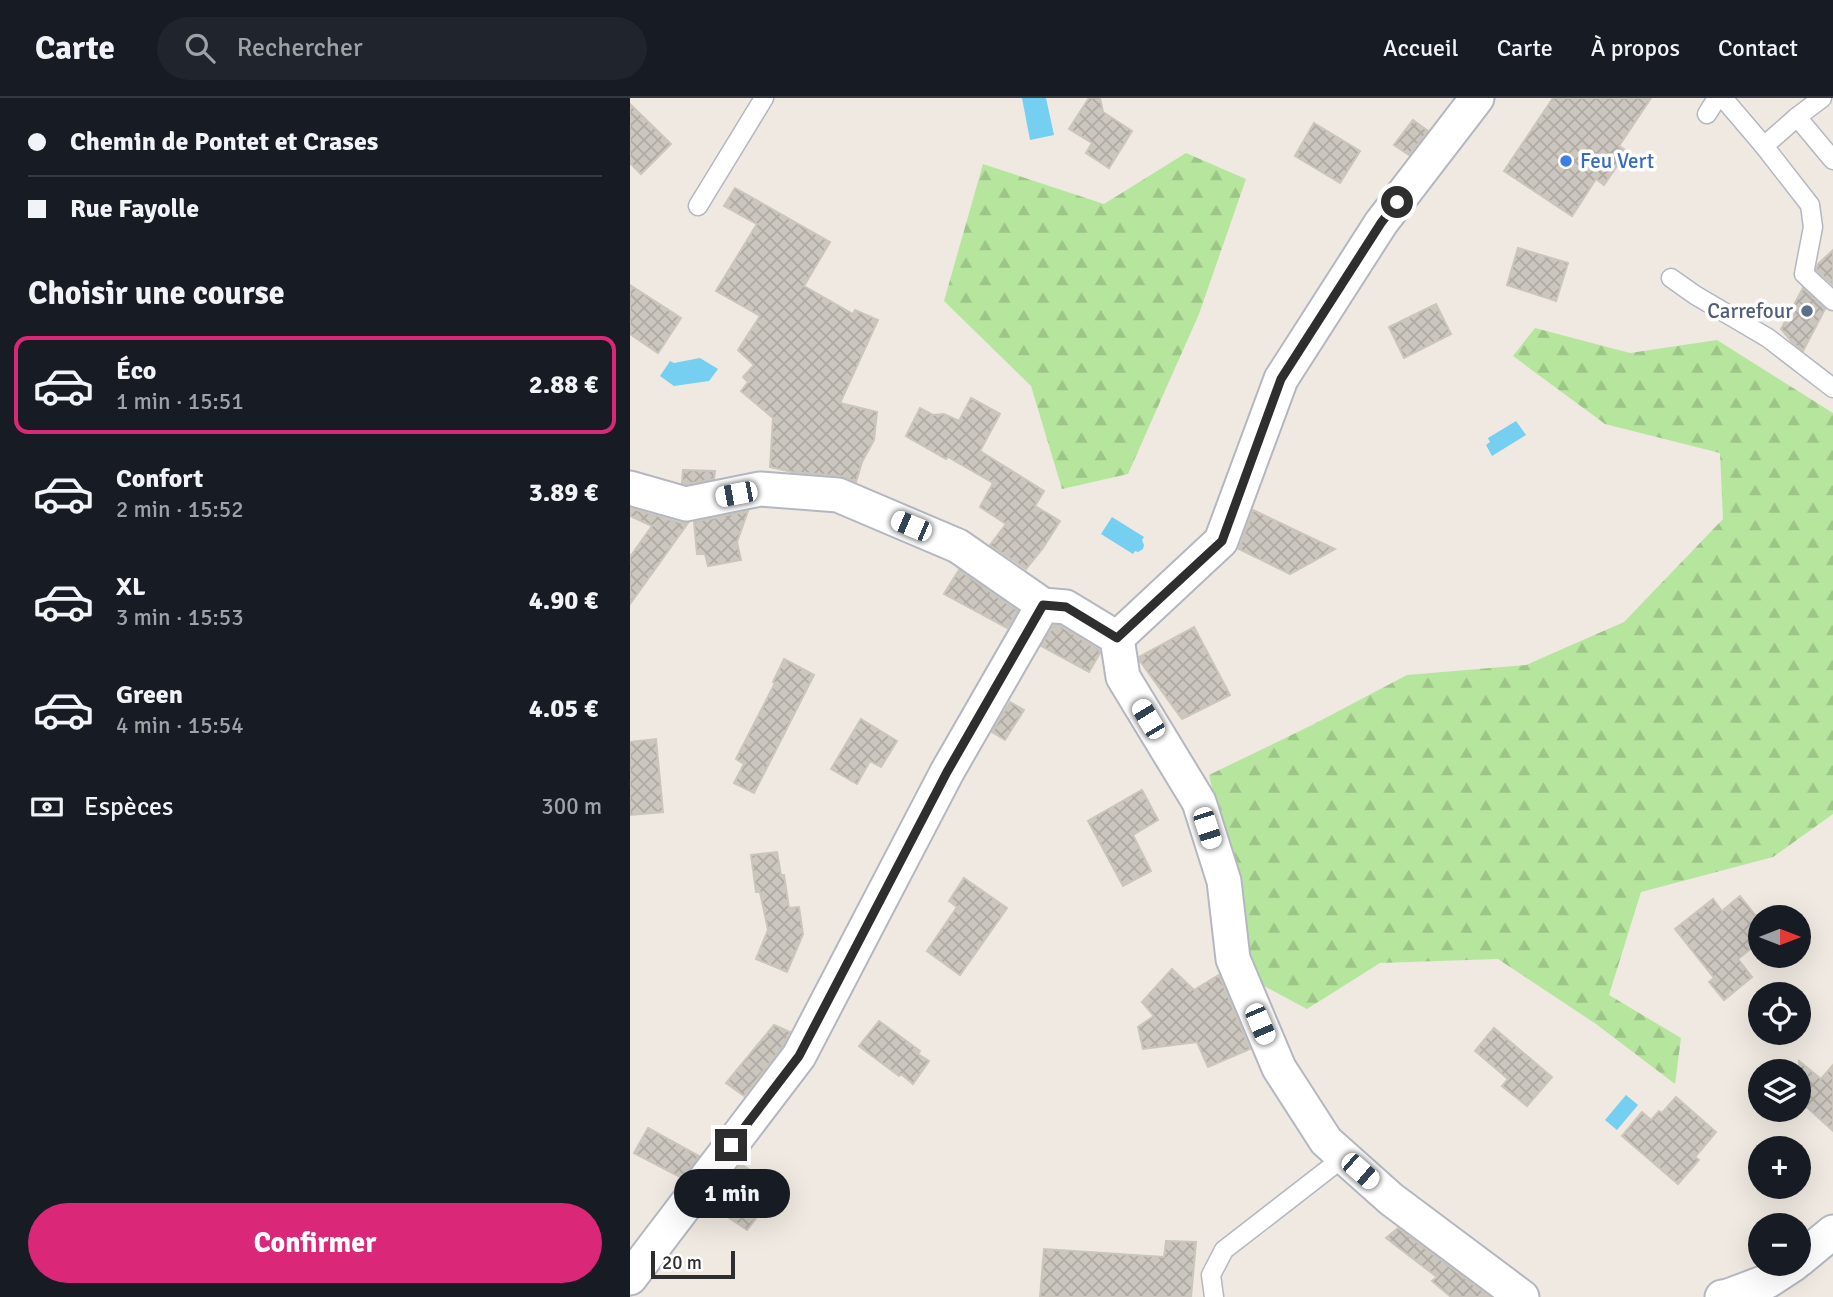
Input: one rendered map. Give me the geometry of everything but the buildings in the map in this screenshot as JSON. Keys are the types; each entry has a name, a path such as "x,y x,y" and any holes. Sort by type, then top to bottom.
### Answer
{"street":[{"path":"1117,638 1222,541 1281,379 1381,223 1477,98"},
{"path":"630,488 686,504 761,489 838,495 958,546 1043,605 1066,607 1117,638 1123,677 1199,802 1224,881 1233,959 1279,1068 1326,1141 1391,1199 1522,1297"},
{"path":"630,1278 799,1056 947,772 1043,605"},
{"path":"1811,1250 1833,1232"},
{"path":"1721,1297 1776,1276"}],"lane":[{"path":"698,206 764,98"},
{"path":"1707,114 1717,98"},
{"path":"1723,98 1810,205 1813,227 1804,274 1833,301"},
{"path":"1764,146 1822,98"},
{"path":"1797,117 1833,160"},
{"path":"1671,278 1768,338 1833,388"},
{"path":"1214,1297 1211,1275 1224,1250 1344,1157"}],"green space":[{"path":"1186,153 1246,179 1199,314 1128,474 1062,489 1031,386 944,301 983,164 1104,204"},
{"path":"1535,328 1630,353 1717,340 1833,413 1833,814 1773,857 1641,892 1609,995 1681,1038 1675,1084 1596,1024 1498,959 1380,963 1307,1009 1253,980 1209,775 1407,675 1526,665 1624,622 1723,519 1720,453 1605,424 1513,356"}],"water":[{"path":"1022,98 1046,98 1054,135 1030,140"},
{"path":"700,358 718,369 709,381 674,386 660,376 670,361 674,363"},
{"path":"1516,421 1526,435 1492,456 1486,445 1490,442 1488,438"},
{"path":"1112,517 1144,537 1143,549 1133,554 1101,534"},
{"path":"1626,1095 1638,1105 1617,1130 1605,1120"}],"place":[{"name":"Feu Vert","path":"1566,161"},
{"name":"Carrefour","path":"1807,311"}],"route":[{"path":"731,1145 799,1056 947,772 1043,605 1066,607 1117,638 1222,541 1281,379 1397,202"}]}
